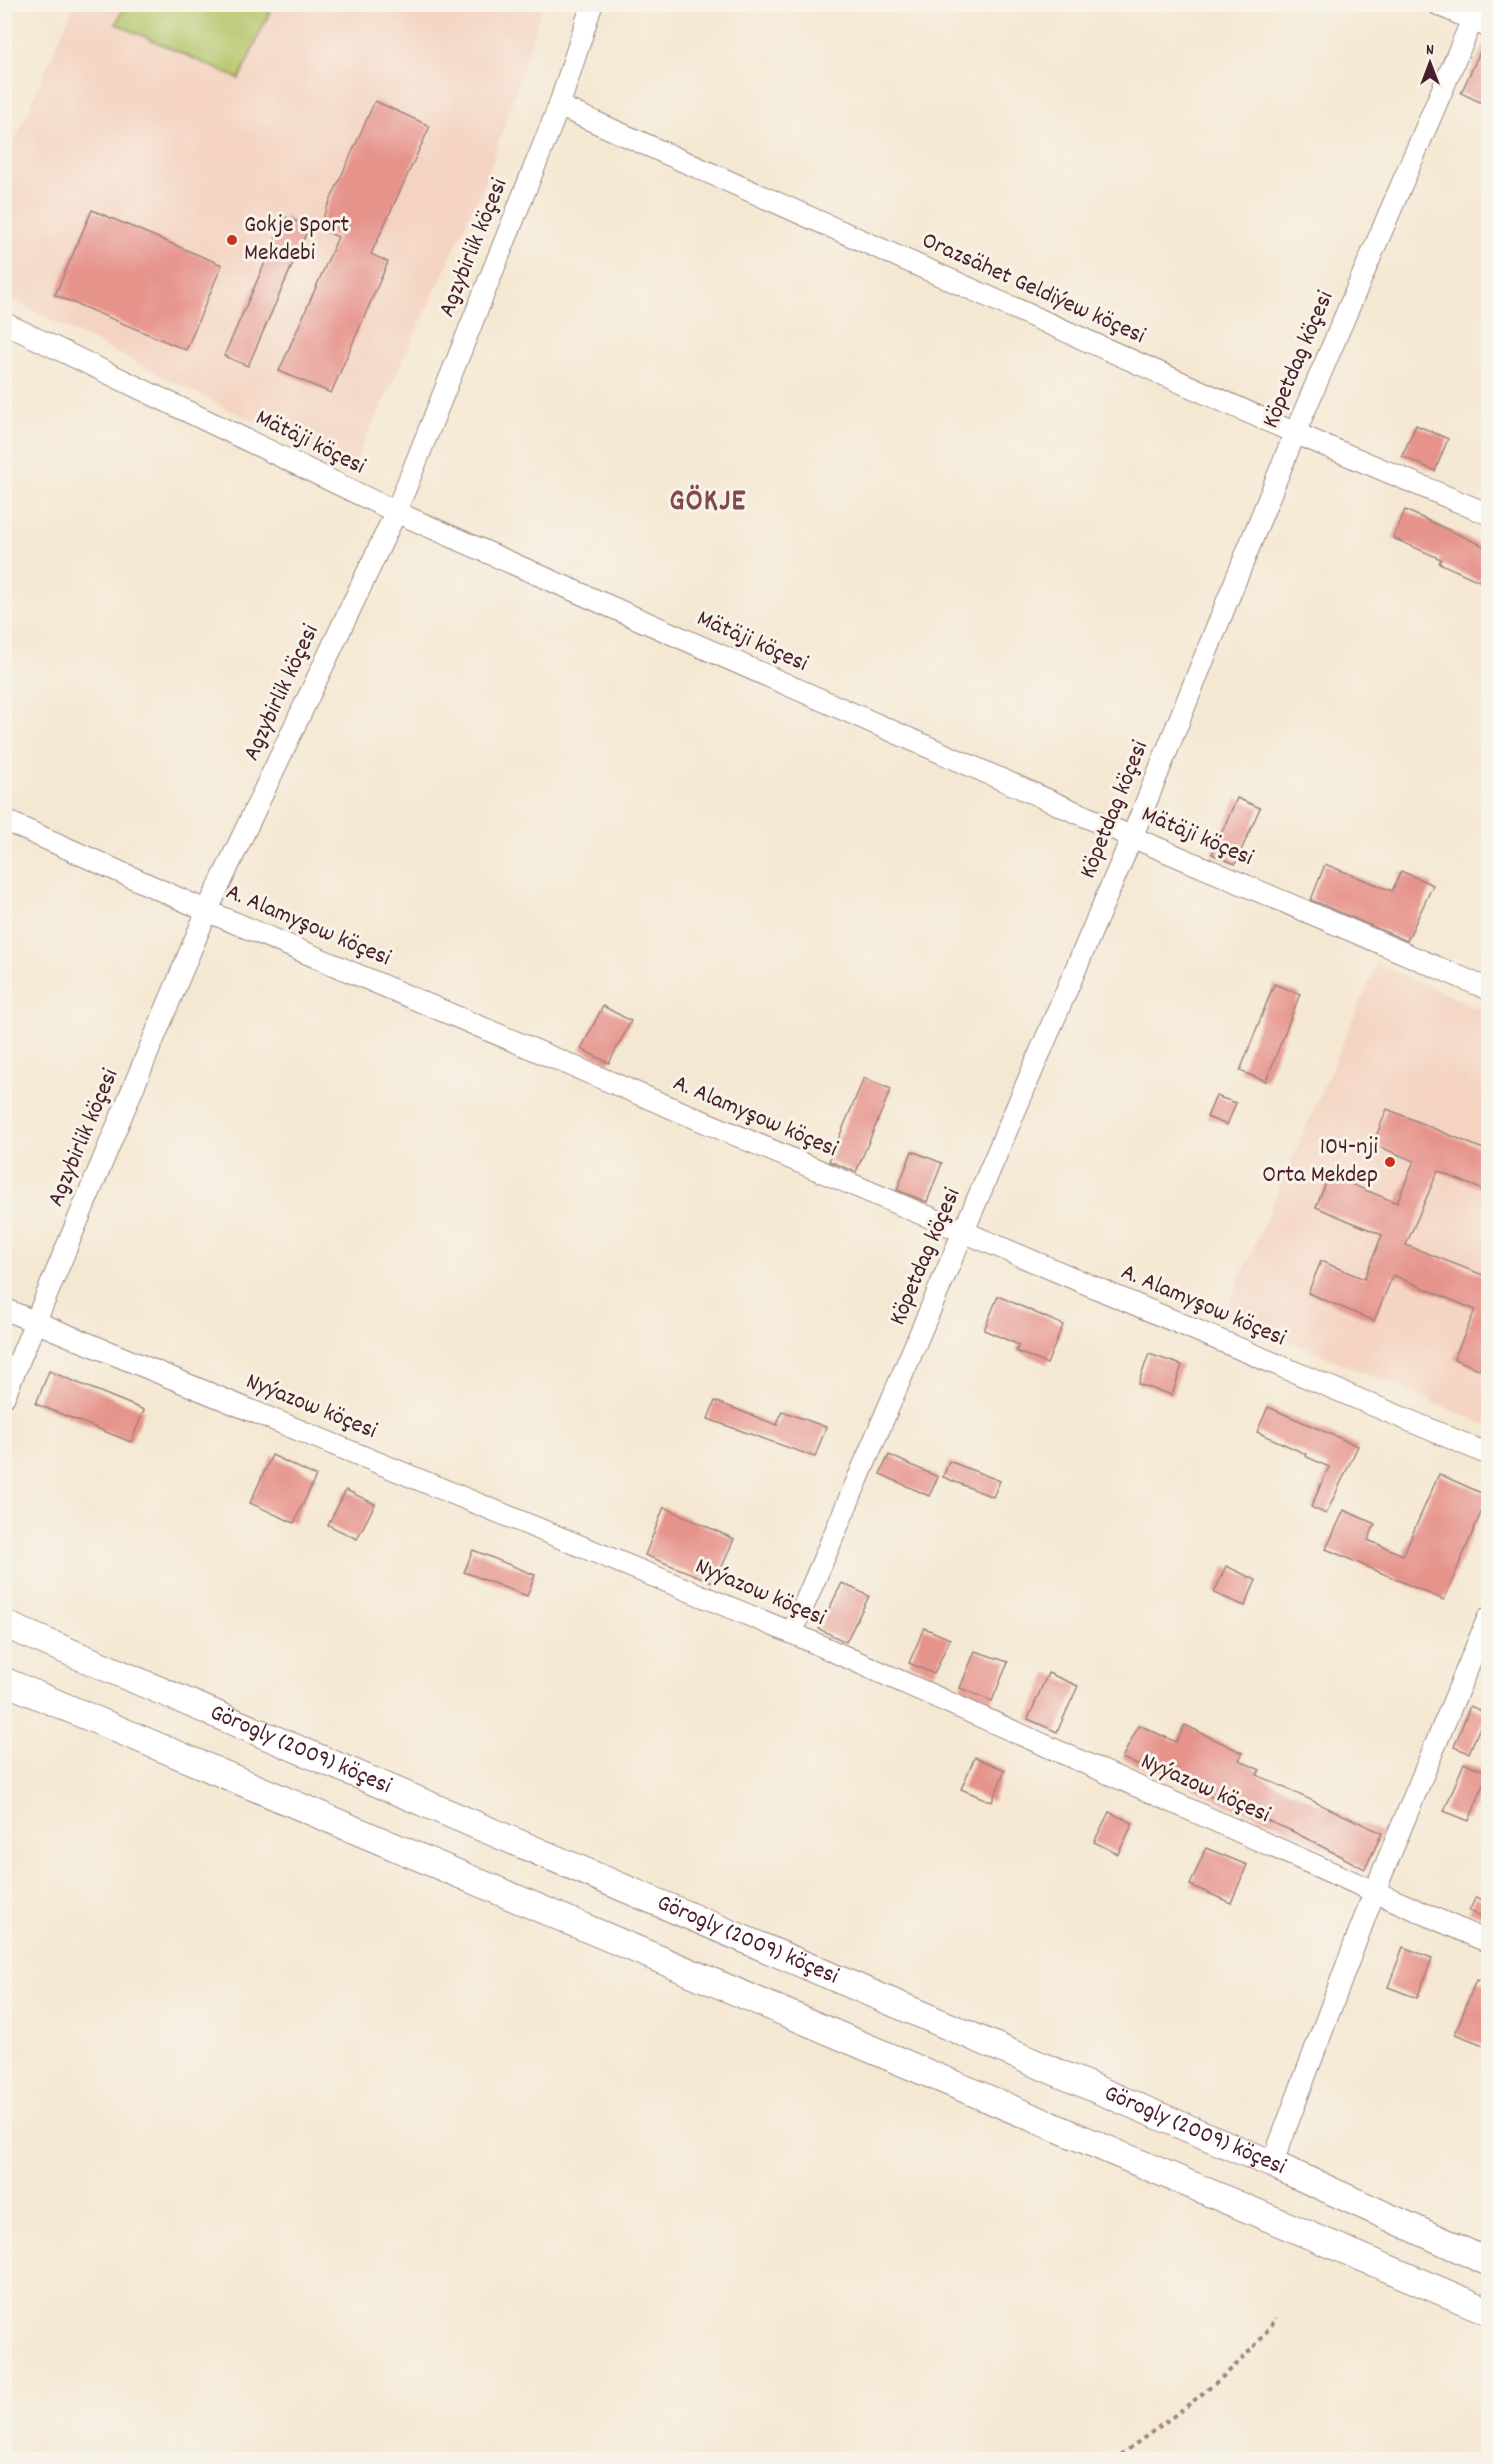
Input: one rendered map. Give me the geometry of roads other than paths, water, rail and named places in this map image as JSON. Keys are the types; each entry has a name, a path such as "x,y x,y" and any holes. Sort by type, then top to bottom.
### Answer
{"main road":[{"name":"Görogly (2009) köçesi","path":"4,1624 1272,2164 1488,2262"},
{"path":"4,1681 1488,2311"}],"street":[{"name":"Agzybirlik köçesi","path":"4,1397 207,911 396,512 559,106 592,4"},
{"path":"1437,4 1480,17"},
{"name":"Köpetdag köçesi","path":"792,1633 1132,837 1295,432 1480,17"},
{"name":"Orazsähet Geldiýew köçesi","path":"559,106 1295,432 1488,514"},
{"name":"Mätäji köçesi","path":"4,322 396,512 1132,837 1488,989"},
{"name":"A. Alamyşow köçesi","path":"4,820 207,911 1488,1454"},
{"name":"Nyýazow köçesi","path":"4,1309 792,1633 1488,1942"},
{"path":"1272,2164 1374,1893 1488,1618"}],"place":[{"name":"Gokje Sport Mekdebi","path":"232,240"},
{"name":"104-nji Orta Mekdep","path":"1390,1162"}],"district":[{"name":"GÖKJE","path":"708,503"}]}
